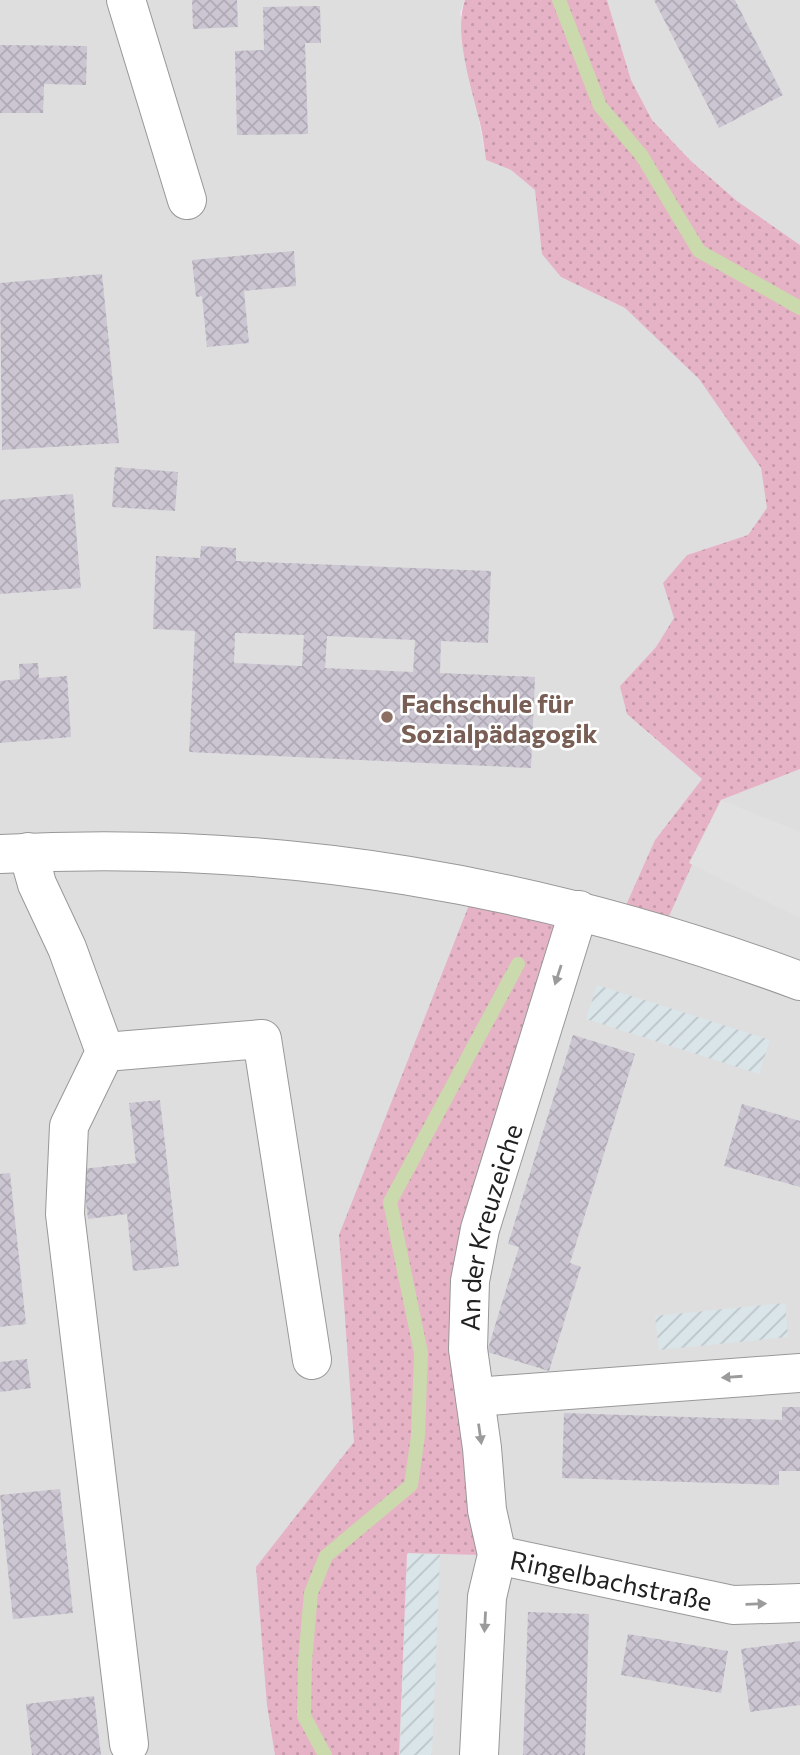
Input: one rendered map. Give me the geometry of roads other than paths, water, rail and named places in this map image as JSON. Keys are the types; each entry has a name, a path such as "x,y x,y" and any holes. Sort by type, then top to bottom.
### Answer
{"street":[{"path":"126,0 187,200"},
{"path":"14,853 148,851 314,862 435,878 579,910 689,942 800,981"},
{"path":"14,853 37,884 67,948 105,1052 69,1126 65,1214 129,1744"},
{"name":"An der Kreuzeiche","path":"498,1555 487,1510 482,1448 468,1349 470,1281 481,1229 579,910"},
{"path":"105,1052 262,1039 312,1360"},
{"path":"474,1397 800,1373"},
{"name":"Ringelbachstraße","path":"479,1755 486,1597 498,1555 733,1605 800,1603"}],"waterway":[{"path":"559,0 600,106 642,156 699,251 800,308"},
{"path":"325,1755 304,1716 311,1593 326,1556 411,1485 418,1436 421,1353 390,1202 518,964"}],"place":[{"name":"Fachschule für Sozialpädagogik","path":"387,717"}]}
